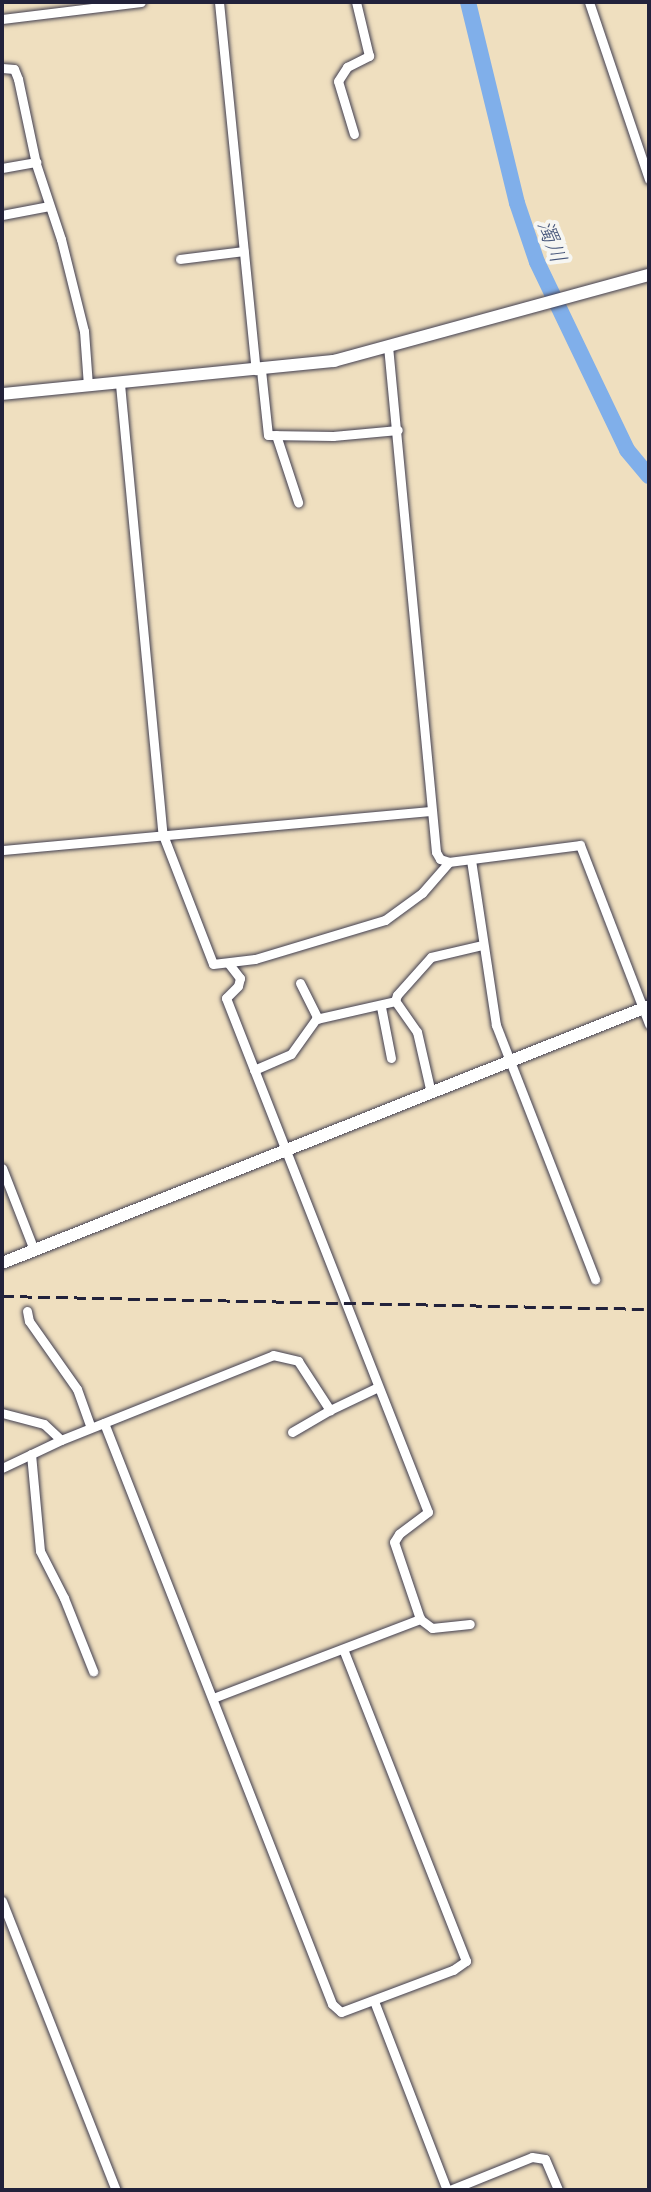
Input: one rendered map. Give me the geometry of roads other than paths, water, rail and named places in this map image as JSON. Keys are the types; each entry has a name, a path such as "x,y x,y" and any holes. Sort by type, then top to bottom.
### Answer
{"street":[{"path":"2,19 141,2"},
{"path":"219,2 266,433 333,436 398,430"},
{"path":"354,134 338,81 347,67 369,56 356,2"},
{"path":"589,2 649,179"},
{"path":"2,68 14,69 18,79 36,162 61,239 84,331 88,386"},
{"path":"2,168 36,162"},
{"path":"2,215 49,206"},
{"path":"180,259 244,251"},
{"path":"2,394 334,361 649,275"},
{"path":"388,346 436,852 440,859 449,862 580,845 646,1007 649,1024"},
{"path":"120,384 163,835 213,964 229,964 306,945 385,920 422,893 449,862"},
{"path":"276,435 298,502"},
{"path":"2,850 431,811"},
{"path":"471,860 494,1016 595,1279"},
{"path":"254,1070 291,1054 318,1019 381,1007 395,1001 431,957 482,945"},
{"path":"229,964 240,978 238,986 226,998 428,1512 394,1542 420,1619 432,1628 470,1624"},
{"path":"300,983 318,1019"},
{"path":"395,1001 417,1032 431,1093"},
{"path":"381,1007 391,1058"},
{"path":"2,1263 646,1007"},
{"path":"2,1168 34,1250"},
{"path":"27,1311 29,1321 75,1385 91,1428"},
{"path":"2,1468 61,1440 280,1354 298,1361 306,1369 330,1410"},
{"path":"292,1432 378,1387"},
{"path":"2,1413 44,1424 61,1440"},
{"path":"104,1423 334,2008 347,2012 461,1966 466,1958 343,1649"},
{"path":"31,1454 41,1556 64,1598 93,1671"},
{"path":"213,1698 420,1619"},
{"path":"2,1901 116,2190"},
{"path":"374,2001 449,2190 532,2157 545,2159 558,2190"}],"waterway":[{"name":"濁川","path":"468,2 517,203 537,262 627,450 649,476"}],"railway":[{"path":"2,1296 649,1309"}]}
